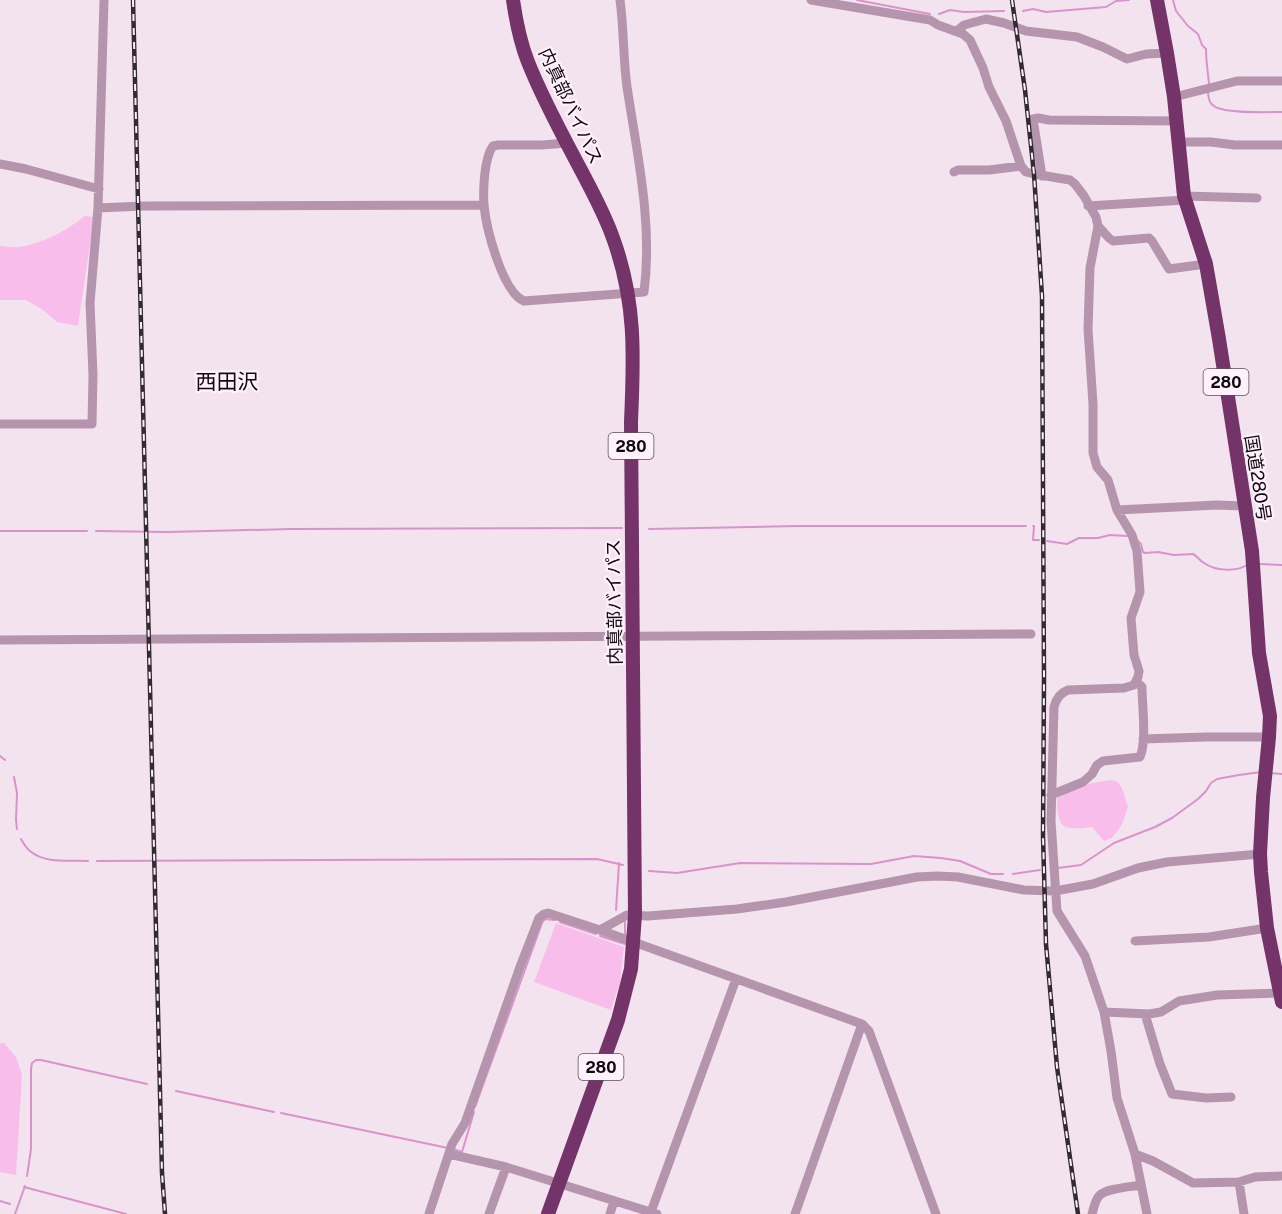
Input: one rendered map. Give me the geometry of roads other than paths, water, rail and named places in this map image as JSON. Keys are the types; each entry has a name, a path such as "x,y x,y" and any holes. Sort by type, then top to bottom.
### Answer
{"highway":[{"name":"内真部バイパス","path":"513,0 527,60 613,236 628,293 633,363 631,422 634,942 631,969 618,1020 548,1214"},
{"name":"国道280号","path":"1157,0 1174,97 1185,198 1206,264 1252,551 1259,653 1270,716 1260,855 1267,928 1281,998"}],"street":[{"path":"0,424 92,424 93,375 90,303 99,189 104,0"},
{"path":"567,143 493,146 488,156 484,205 496,261 508,285 519,299 532,302 644,292 647,269 644,205 627,84 620,0"},
{"path":"811,0 930,20 963,34 970,40 983,68 988,87 1006,121 1021,166 1026,172 1070,180 1084,196 1096,217 1098,226 1090,268 1088,329 1093,404 1093,453 1097,467 1108,480 1117,510 1132,536 1137,551 1140,592 1131,618 1134,655 1139,671 1134,685 1124,688 1068,690 1058,697 1053,707 1051,821 1054,891 1057,911 1085,956 1104,1012 1117,1098 1135,1154 1147,1214"},
{"path":"957,31 964,25 986,19 1004,22 1026,31 1077,36 1127,59 1146,54 1167,53"},
{"path":"1174,97 1237,81 1282,81"},
{"path":"1042,176 1033,119 1176,121"},
{"path":"1178,142 1282,145"},
{"path":"0,164 99,189"},
{"path":"954,172 1021,166"},
{"path":"1088,206 1185,198 1257,198"},
{"path":"98,208 484,205"},
{"path":"1098,226 1113,241 1149,238 1168,269 1206,264"},
{"path":"1117,510 1218,505 1244,506"},
{"path":"0,640 1031,634"},
{"path":"1051,795 1083,782 1103,761 1142,755 1142,687 1136,681"},
{"path":"1143,739 1269,737"},
{"path":"600,930 627,915 669,915 737,909 917,877 958,877 1024,890 1054,891 1093,884 1138,868 1167,862 1260,855"},
{"path":"429,1214 449,1154 456,1136 465,1123 539,918 548,913 861,1024 868,1031 936,1214"},
{"path":"1135,941 1209,937 1267,928"},
{"path":"449,1154 506,1167 654,1213 735,979"},
{"path":"1104,1012 1145,1014 1161,1012 1179,1001 1217,995 1281,998"},
{"path":"1145,1014 1172,1094 1206,1098 1231,1097"},
{"path":"795,1214 861,1024"},
{"path":"1135,1154 1153,1161 1192,1183 1239,1182 1255,1177 1282,1176"},
{"path":"489,1214 506,1167"},
{"path":"1239,1182 1244,1214"},
{"path":"1092,1214 1098,1197 1103,1193 1141,1185"},
{"path":"610,1214 614,1201"}],"waterway":[{"path":"857,0 930,14"},
{"path":"1023,11 1033,9 1046,12 1106,7 1116,1 1129,0"},
{"path":"1173,0 1176,11 1198,34 1206,49 1209,84"},
{"path":"939,14 950,10 1004,11"},
{"path":"1208,93 1211,104 1219,109 1282,112"},
{"path":"649,529 796,526 1026,526"},
{"path":"1033,526 1033,540 1039,540"},
{"path":"96,531 622,528"},
{"path":"0,531 87,531"},
{"path":"1047,541 1067,544 1079,538 1127,536"},
{"path":"1138,541 1145,553 1193,554 1209,566 1220,569 1231,570 1247,565"},
{"path":"1259,564 1282,565"},
{"path":"0,756 5,760"},
{"path":"1058,868 1081,865 1114,843 1172,818 1198,799 1217,779 1261,772"},
{"path":"1270,773 1282,774"},
{"path":"14,777 17,793 17,829"},
{"path":"21,839 29,850 43,858 58,861 88,861"},
{"path":"649,871 677,873 740,863 871,864 914,856 960,861 991,874 1003,874"},
{"path":"97,861 597,859 623,865"},
{"path":"616,910 619,863"},
{"path":"1013,874 1040,870"},
{"path":"475,1107 542,923 545,919 555,920"},
{"path":"560,922 596,934"},
{"path":"625,922 625,937"},
{"path":"600,936 625,944"},
{"path":"27,1176 31,1149 32,1063 41,1060 147,1084"},
{"path":"176,1091 274,1112"},
{"path":"453,1149 462,1152 474,1112"},
{"path":"281,1113 448,1148"},
{"path":"15,1214 25,1186"},
{"path":"24,1187 126,1214"},
{"path":"0,1201 10,1204"}],"railway":[{"path":"133,0 162,1173 165,1214"},
{"path":"1012,0 1034,174 1042,296 1043,836 1046,944 1057,1067 1078,1214"}],"district":[{"name":"西田沢","path":"227,381"}]}
